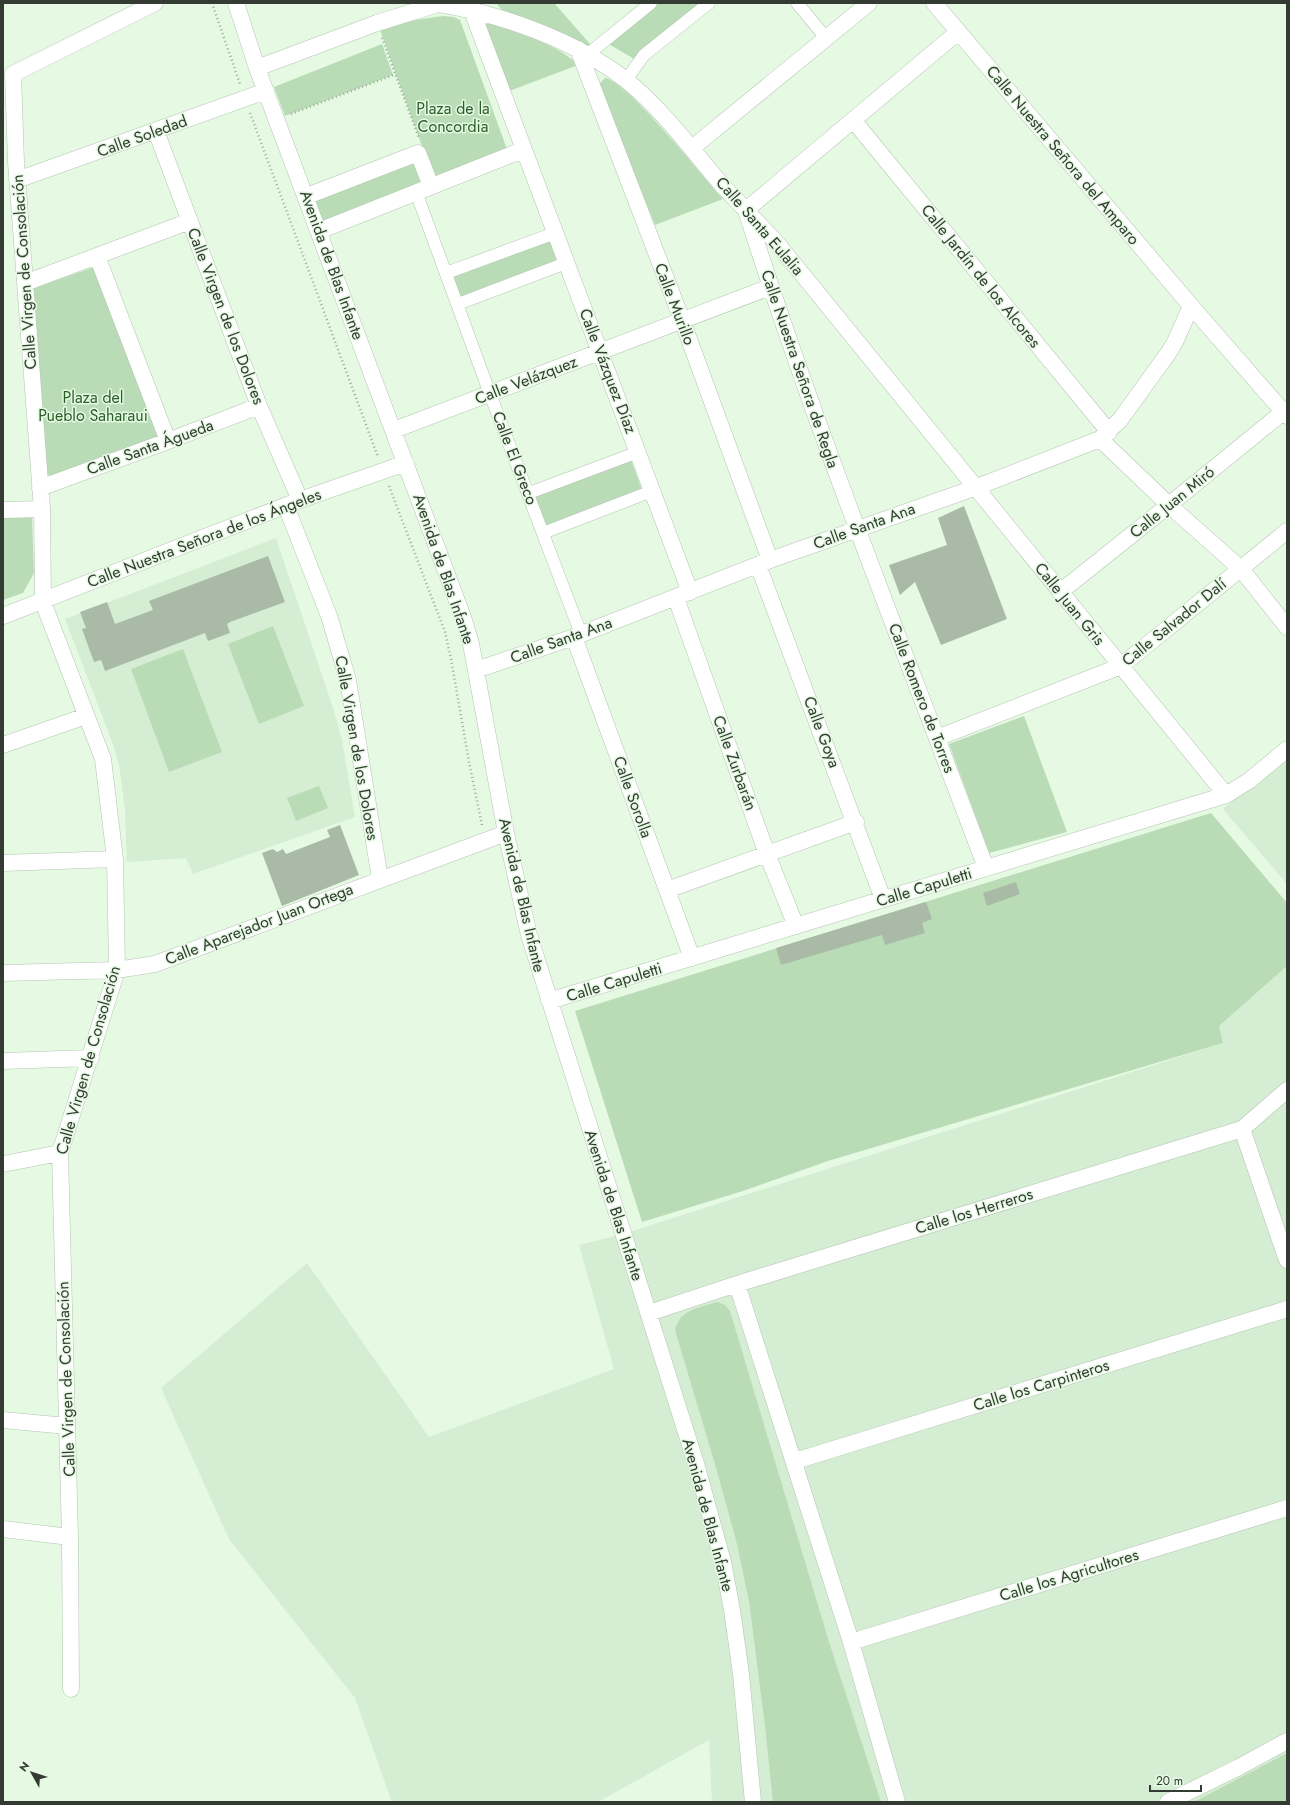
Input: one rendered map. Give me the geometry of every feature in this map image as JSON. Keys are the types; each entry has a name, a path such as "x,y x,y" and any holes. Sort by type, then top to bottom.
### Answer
{"street":[{"name":"Calle Virgen de Consolación","path":"71,1689 70,1537 60,1153 91,1058 117,970 115,858 103,759 43,602 42,509 25,283 17,180 9,163 13,74 156,3"},
{"name":"Avenida de Blas Infante","path":"236,3 266,90 457,596 471,644 506,833 524,914 549,1001 697,1467 723,1562 732,1610 740,1667 753,1802"},
{"path":"490,3 501,19"},
{"path":"582,52 651,3"},
{"path":"626,80 644,55 709,3"},
{"path":"797,3 826,38"},
{"path":"692,148 869,3"},
{"name":"Calle Nuestra Señora del Amparo","path":"934,3 1191,306 1285,414"},
{"path":"258,68 377,23 440,4"},
{"name":"Calle Santa Eulalia","path":"440,4 472,11 531,29 582,52 626,80 665,117 776,242 976,487"},
{"name":"Calle Vázquez Díaz","path":"472,11 523,150 638,452 652,491 683,595"},
{"path":"746,210 958,32"},
{"name":"Calle Murillo","path":"582,52 682,320 764,563"},
{"name":"Calle Soledad","path":"17,180 266,90"},
{"name":"Calle Jardín de los Alcores","path":"853,120 1104,435 1169,505 1240,569 1287,627"},
{"name":"Calle Virgen de los Dolores","path":"156,131 259,406 293,503 329,616 348,680 380,879"},
{"path":"319,231 523,150"},
{"path":"307,196 418,153 431,186"},
{"name":"Calle El Greco","path":"416,192 543,533 578,635"},
{"name":"Calle Nuestra Señora de Regla","path":"746,210 770,287 856,529"},
{"path":"25,283 190,221"},
{"path":"446,273 555,233"},
{"path":"97,256 168,441"},
{"path":"458,304 566,263"},
{"name":"Calle Velázquez","path":"394,430 770,287"},
{"name":"Calle Santa Ana","path":"476,670 578,635 764,563 976,487 1104,435 1120,420 1169,352 1191,306"},
{"name":"Calle Santa Águeda","path":"40,488 259,406"},
{"name":"Calle Juan Miró","path":"1060,592 1285,414"},
{"path":"528,493 638,452"},
{"name":"Calle Nuestra Señora de los Ángeles","path":"3,616 43,602 293,503 406,462"},
{"name":"Calle Juan Gris","path":"976,487 1226,795"},
{"path":"543,533 652,491"},
{"path":"3,510 42,509"},
{"name":"Calle Romero de Torres","path":"856,529 986,868"},
{"name":"Calle Salvador Dalí","path":"937,738 1121,666 1287,531"},
{"name":"Calle Goya","path":"764,563 883,899"},
{"name":"Calle Zurbarán","path":"683,595 767,854 796,926"},
{"name":"Calle Sorolla","path":"578,635 692,958"},
{"path":"3,745 86,716"},
{"name":"Calle Capuletti","path":"549,1001 1226,795 1250,780 1287,749"},
{"path":"667,890 856,822"},
{"name":"Calle Aparejador Juan Ortega","path":"3,973 117,970 154,964 506,833"},
{"path":"3,862 115,858"},
{"path":"3,1061 91,1058"},
{"name":"Calle los Herreros","path":"649,1313 737,1284 1242,1129 1287,1090"},
{"path":"1242,1129 1287,1260"},
{"path":"3,1164 60,1153"},
{"path":"737,1284 795,1461 851,1642 898,1802"},
{"name":"Calle los Carpinteros","path":"795,1461 1287,1309"},
{"path":"3,1420 67,1426"},
{"name":"Calle los Agricultores","path":"851,1642 1287,1508"},
{"path":"3,1529 70,1537"},
{"path":"1168,1802 1239,1767 1287,1741"}],"path":[{"path":"212,3 245,98 444,632 451,658 469,762 485,841"},
{"path":"377,23 420,142"},
{"path":"277,119 396,74"}],"shaded area":[{"path":"276,538 333,708 342,740 355,817 193,874 186,858 127,862 125,810 119,764 113,744 65,619"},
{"path":"1287,756 1287,884 1223,809"},
{"path":"1287,966 1287,1802 712,1802 709,1740 598,1802 392,1802 355,1698 229,1539 161,1388 307,1263 429,1437 614,1369 579,1245 623,1234 1223,1043 1219,1026"}],"green space":[{"path":"496,3 554,3 591,45 588,49 511,15 502,10"},
{"path":"657,3 704,3 636,60 607,43"},
{"name":"Plaza de la Concordia","path":"443,16 454,17 460,20 508,152 434,179 380,30 408,21"},
{"path":"486,24 493,24 550,45 578,65 507,92 484,27"},
{"path":"382,44 393,75 285,116 274,87"},
{"path":"605,78 616,83 647,112 723,199 655,225 601,90 599,84"},
{"path":"416,157 426,183 324,225 314,198"},
{"path":"553,238 561,261 460,300 451,276"},
{"name":"Plaza del Pueblo Saharaui","path":"94,267 160,432 156,442 55,479 44,472 32,289"},
{"path":"631,460 642,490 546,526 535,496"},
{"path":"32,517 34,573 23,593 3,600 3,518"},
{"path":"273,626 304,706 259,724 228,644"},
{"path":"183,649 222,752 169,772 131,669"},
{"path":"1024,716 1067,832 989,853 949,744"},
{"path":"319,786 328,808 296,821 287,798"},
{"path":"1211,813 1287,903 1287,966 1219,1026 1223,1043 828,1161 743,1191 642,1222 575,1011"},
{"path":"717,1302 725,1305 730,1311 829,1642 881,1802 773,1802 749,1601 737,1544 675,1330 681,1318 686,1313"},
{"path":"1287,1753 1287,1802 1194,1802"}],"building":[{"path":"964,506 1007,619 941,645 915,582 900,595 889,565 947,545 938,518"},
{"path":"268,556 285,602 230,622 227,624 230,633 208,641 205,633 105,671 101,660 94,662 82,629 86,628 80,612 107,602 115,624 153,610 149,601"},
{"path":"340,825 359,875 282,906 262,853 273,849 277,852 283,849 286,854 330,837 327,830"},
{"path":"1016,882 1020,894 987,906 983,893"},
{"path":"926,902 932,919 922,923 925,933 885,945 882,935 781,965 776,948"}]}
